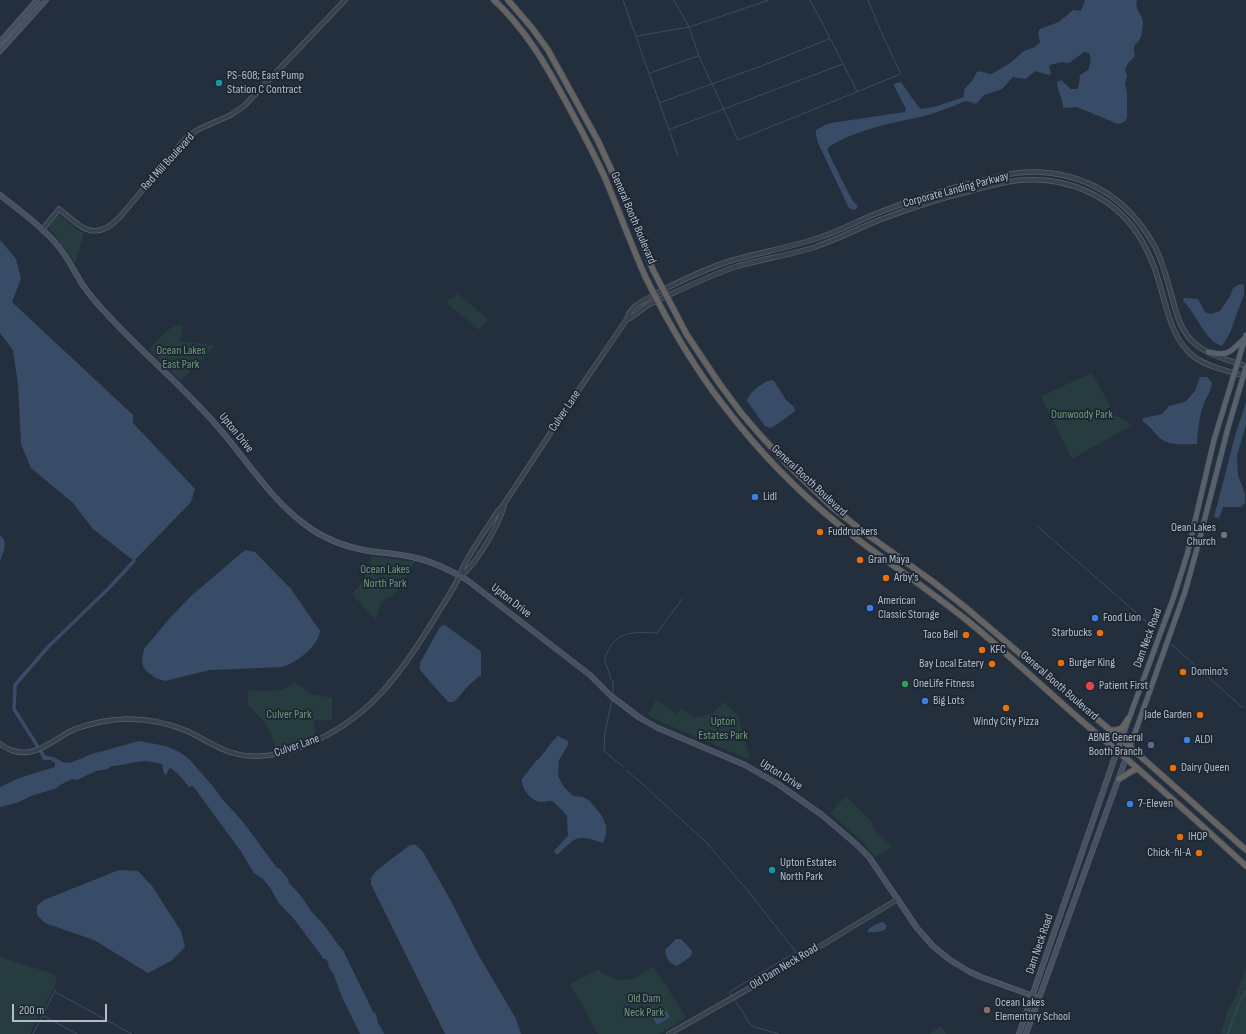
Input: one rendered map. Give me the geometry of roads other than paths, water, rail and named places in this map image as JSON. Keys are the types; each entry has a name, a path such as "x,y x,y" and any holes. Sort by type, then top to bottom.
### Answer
{"highway":[{"name":"General Booth Boulevard","path":"494,0 521,29 534,46 550,73 598,164 656,298 687,353 722,404 753,442 802,493 864,544 972,624 1117,752 1126,758 1246,866"},
{"name":"General Booth Boulevard","path":"508,0 532,28 548,50 598,141 619,186 648,259 666,296 687,335 719,383 745,417 788,465 832,507 965,607 1121,740 1246,850"},
{"path":"1109,730 1117,731 1122,729 1128,719"},
{"path":"1119,779 1129,772 1138,769"}],"main road":[{"path":"0,42 37,0"},
{"path":"0,51 46,0"},
{"name":"Upton Drive","path":"0,195 54,241 97,303 116,324 203,410 277,499 292,514 315,531 340,543 368,551 403,555 420,559 445,568 460,576 585,671 611,696 635,714 658,728 745,765 778,784 806,803 862,849 875,865 910,918 925,937 950,960 981,977 1039,998"},
{"path":"1208,352 1220,354 1229,352 1235,349 1246,336"},
{"name":"Dam Neck Road","path":"1018,1034 1128,719 1173,599 1183,567 1214,440 1246,336"},
{"name":"Dam Neck Road","path":"1026,1034 1119,779 1187,584 1224,439 1246,367"},
{"path":"1078,865 1086,868"}],"street":[{"name":"Red Mill Boulevard","path":"42,230 59,209 78,225 86,229 100,230 112,225 185,139 199,129 231,115 245,105 345,0"},
{"name":"Corporate Landing Parkway","path":"656,298 663,290 687,278 722,264 800,243 837,231 906,202 953,188 1016,173 1038,172 1080,180 1107,194 1129,212 1147,234 1155,247 1162,262 1180,323 1190,339 1208,352 1246,367"},
{"name":"Corporate Landing Parkway","path":"656,298 666,296 726,270 787,255 816,246 921,205 955,195 1002,183 1035,179 1055,181 1076,186 1101,198 1125,218 1136,230 1155,268 1171,323 1182,343 1194,356 1200,360 1244,376"},
{"path":"953,188 955,195"},
{"path":"870,216 874,223"},
{"name":"Culver Lane","path":"0,744 18,752 28,752 39,749 65,734 85,726 104,721 126,719 149,720 168,724 191,733 220,749 235,754 258,757 274,755 311,743 335,731 374,701 409,660 498,511 627,319 629,313 638,304 656,298"},
{"name":"Culver Lane","path":"460,576 469,569 493,532 504,504"},
{"name":"Old Dam Neck Road","path":"669,1034 771,976 898,899"}],"water":[{"path":"1085,0 1137,0 1136,4 1143,24 1141,36 1135,46 1135,56 1125,69 1127,77 1125,83 1127,92 1127,118 1124,122 1118,124 1077,107 1063,108 1057,82 1061,80 1071,89 1077,89 1080,75 1088,70 1091,59 1089,53 1084,52 1069,63 1062,62 1050,65 1049,67 1051,73 1049,75 1035,71 1026,79 1013,77 1002,89 984,95 976,104 967,101 920,117 862,131 830,146 828,148 828,152 853,201 858,206 854,210 849,208 818,143 816,130 831,123 905,112 906,109 894,86 894,84 901,82 921,109 934,107 964,97 964,90 972,81 977,72 992,74 1010,63 1024,51 1035,47 1040,42 1038,33 1040,29 1059,22 1073,10 1081,11"},
{"path":"0,240 16,259 21,279 12,302 133,415 133,423 195,489 191,502 134,561 93,529 73,503 31,468 21,444 18,384 13,350 0,333"},
{"path":"1240,284 1244,285 1244,294 1230,333 1222,346 1210,339 1183,301 1184,298 1198,299 1205,312 1210,314 1220,311 1230,296 1233,288"},
{"path":"1200,377 1207,377 1212,383 1201,413 1197,444 1176,444 1162,440 1142,421 1144,418 1162,414 1169,406 1185,402 1195,391"},
{"path":"772,380 786,400 794,407 795,411 770,428 765,426 747,401 750,394 757,388"},
{"path":"1246,402 1246,424 1237,456 1238,476 1245,493 1245,503 1241,507 1223,507 1219,518 1214,517 1235,436"},
{"path":"0,535 5,544 0,561"},
{"path":"245,550 255,552 291,589 320,631 311,648 294,662 282,667 210,670 165,681 156,678 146,671 143,666 142,659 144,649 191,596"},
{"path":"445,625 481,652 481,675 470,684 454,702 448,702 420,670 420,663 440,627"},
{"path":"558,736 568,741 568,745 559,760 558,776 564,787 573,796 583,797 589,800 602,816 606,826 606,834 603,843 587,838 577,838 557,855 554,851 568,836 567,816 552,801 541,802 534,800 525,791 522,779"},
{"path":"139,741 166,746 181,753 189,759 243,822 277,868 280,869 288,879 289,883 302,897 311,911 343,950 373,1012 376,1014 378,1023 384,1034 360,1034 326,959 324,959 294,919 278,902 264,880 254,873 240,850 193,786 189,787 171,768 166,775 164,774 162,764 148,761 111,766 108,769 96,771 77,780 72,779 58,786 57,788 31,796 19,802 0,807 0,787 19,778 55,767 55,763 51,760 44,760 42,758 43,755 70,763 92,754"},
{"path":"410,845 416,845 423,852 451,901 479,956 516,1019 521,1034 445,1034 371,884 371,878 376,871"},
{"path":"119,870 138,871 152,886 181,931 185,947 171,961 148,973 94,940 45,923 37,915 37,906 44,900"},
{"path":"882,922 887,926 885,930 868,932 868,930 873,926"},
{"path":"676,939 681,939 692,951 691,956 677,966 668,960 665,950"},
{"path":"653,1006 657,1013 665,1008 670,1017 657,1025 648,1010"}],"waterway":[{"path":"623,0 678,155"},
{"path":"674,0 689,27 699,56 738,140 901,74 868,0"},
{"path":"637,36 689,27 769,0"},
{"path":"810,0 857,91"},
{"path":"659,103 764,65 829,39"},
{"path":"650,73 698,56"},
{"path":"668,130 843,64"},
{"path":"1038,527 1156,630"},
{"path":"43,755 14,709 15,685 48,647 109,588 134,561"},
{"path":"613,694 613,681 610,678 605,660 605,657 612,644 622,636 629,634 643,632 657,633 682,599"},
{"path":"1171,644 1243,708"},
{"path":"612,700 605,732 604,751 623,767"},
{"path":"627,771 706,842 748,891 796,952 729,992 731,995"},
{"path":"33,1034 56,989"},
{"path":"1228,1034 1238,1005 1246,991"},
{"path":"55,992 132,1034"},
{"path":"735,1000 751,1026 779,1034"},
{"path":"42,1015 77,1034"}],"place":[{"name":"PS-608; East Pump Station C Contract","path":"219,83"},
{"name":"Lidl","path":"755,497"},
{"name":"Fuddruckers","path":"820,532"},
{"name":"Oean Lakes Church","path":"1224,535"},
{"name":"Gran Maya","path":"860,560"},
{"name":"Arby's","path":"886,578"},
{"name":"American Classic Storage","path":"870,608"},
{"name":"Food Lion","path":"1095,618"},
{"name":"Starbucks","path":"1100,633"},
{"name":"Taco Bell","path":"966,635"},
{"name":"KFC","path":"982,650"},
{"name":"Burger King","path":"1061,663"},
{"name":"Bay Local Eatery","path":"992,664"},
{"name":"Domino's","path":"1183,672"},
{"name":"OneLife Fitness","path":"905,684"},
{"name":"Patient First","path":"1090,686"},
{"name":"Big Lots","path":"925,701"},
{"name":"Windy City Pizza","path":"1006,708"},
{"name":"Jade Garden","path":"1200,715"},
{"name":"ALDI","path":"1187,740"},
{"name":"ABNB General Booth Branch","path":"1151,745"},
{"name":"Dairy Queen","path":"1173,768"},
{"name":"7-Eleven","path":"1130,804"},
{"name":"IHOP","path":"1180,837"},
{"name":"Chick-fil-A","path":"1199,853"},
{"name":"Upton Estates North Park","path":"772,870"},
{"name":"Ocean Lakes Elementary School","path":"987,1010"}],"park label":[{"name":"Ocean Lakes East Park","path":"181,358"},
{"name":"Dunwoody Park","path":"1082,415"},
{"name":"Ocean Lakes North Park","path":"385,577"},
{"name":"Culver Park","path":"289,715"},
{"name":"Upton Estates Park","path":"723,729"},
{"name":"Old Dam Neck Park","path":"644,1006"}]}
